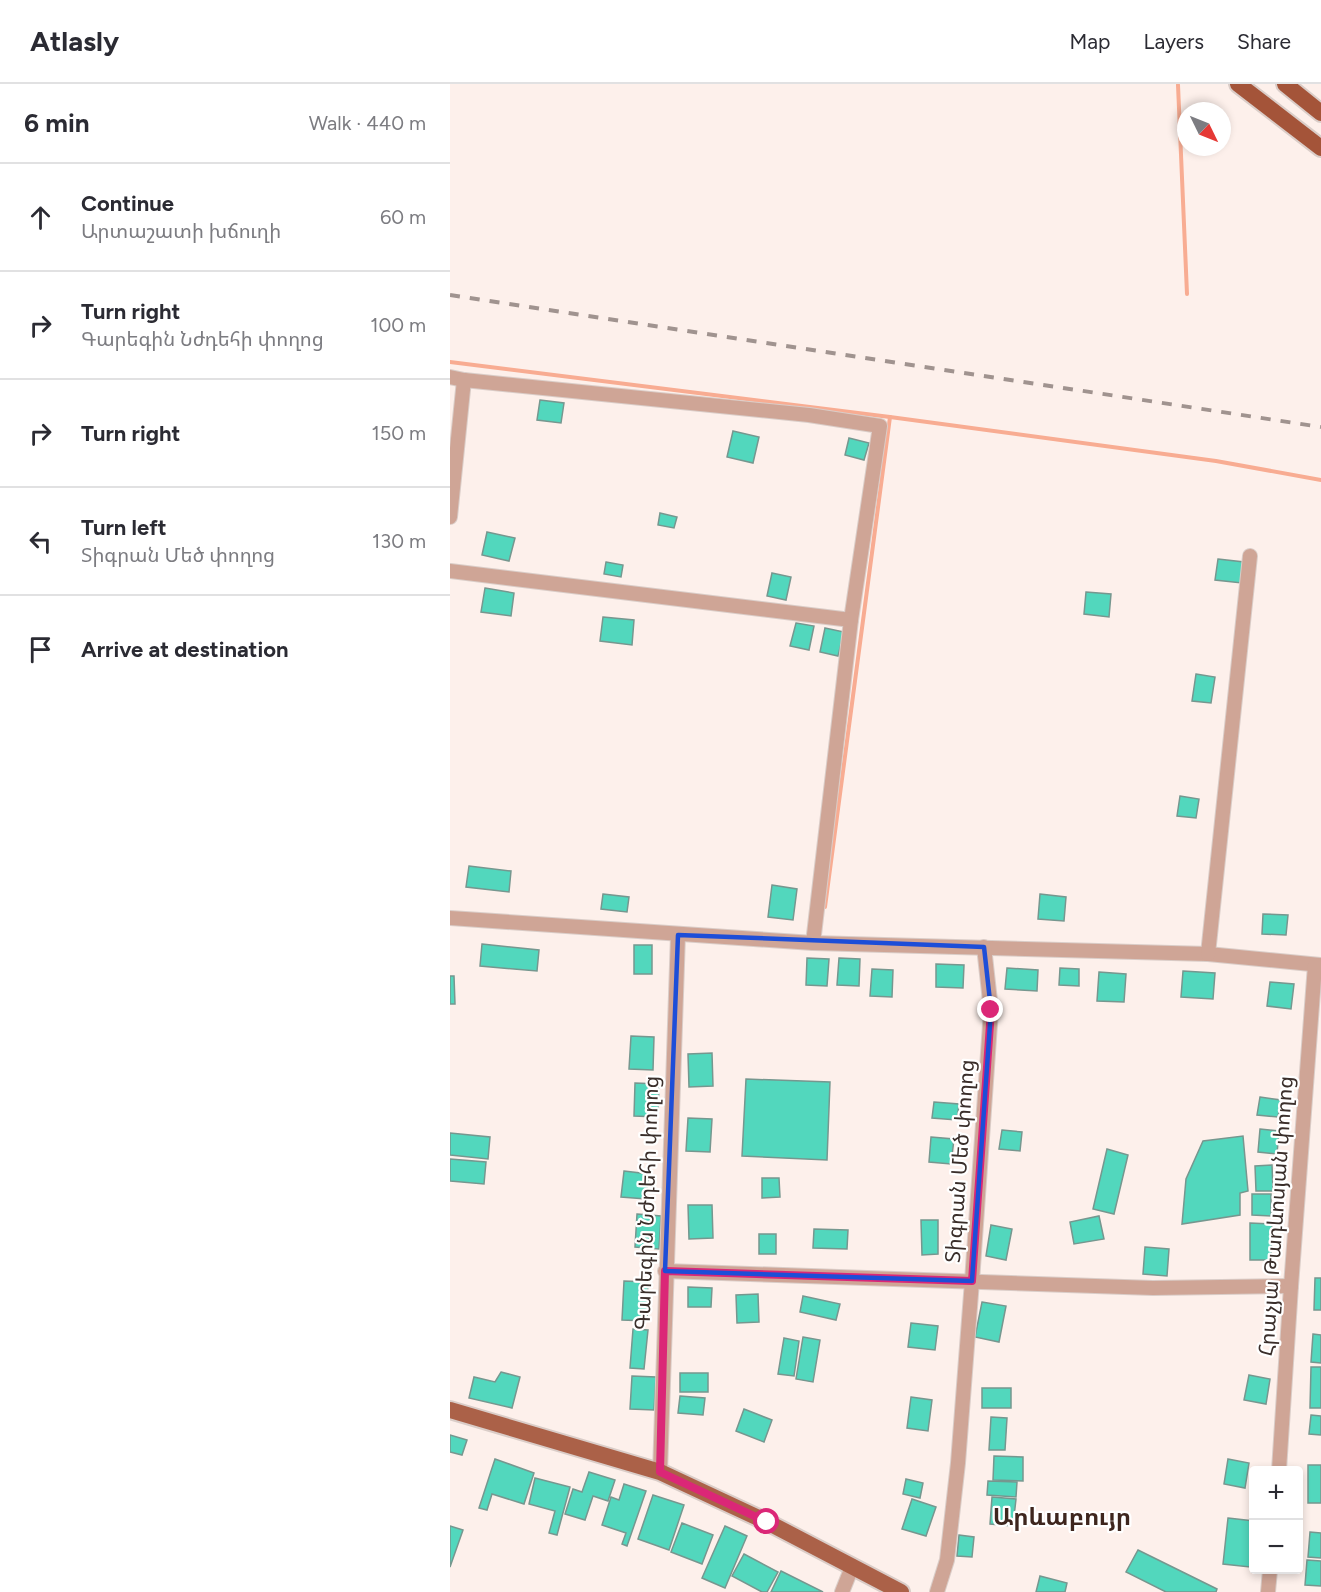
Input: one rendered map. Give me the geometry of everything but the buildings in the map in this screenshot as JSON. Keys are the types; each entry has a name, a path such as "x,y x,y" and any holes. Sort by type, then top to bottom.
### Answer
{"highway":[{"path":"1238,84 1321,148"},
{"path":"1285,84 1321,113"}],"main road":[{"path":"450,1410 660,1472 767,1522 901,1592"}],"street":[{"path":"450,377 809,415 880,426 851,620 813,943"},
{"path":"450,516 464,380"},
{"path":"1208,954 1250,556"},
{"path":"450,571 851,620"},
{"path":"450,918 813,943 1208,954 1318,965"},
{"name":"Գարեգին Նժդեհի փողոց","path":"660,1472 678,935"},
{"name":"Տիգրան Մեծ փողոց","path":"937,1592 947,1560 959,1452 972,1281 991,1010 984,947"},
{"name":"Հրաչյա Թադևոսյան փողոց","path":"1279,1466 1291,1286 1318,965"},
{"path":"665,1271 1153,1288 1291,1286"},
{"path":"842,1592 852,1567"},
{"path":"1268,1592 1270,1574"}],"highlighted area":[{"path":"678,935 984,947 991,1010 972,1281 665,1271"}],"waterway":[{"path":"1178,85 1187,294"},
{"path":"450,362 890,417 1216,461 1321,480"},
{"path":"825,907 890,417"}],"railway":[{"path":"450,295 1321,427"}],"district":[{"name":"Արևաբույր","path":"1062,1517"}],"route":[{"path":"767,1522 660,1472 665,1271 972,1281 991,1010"}]}
